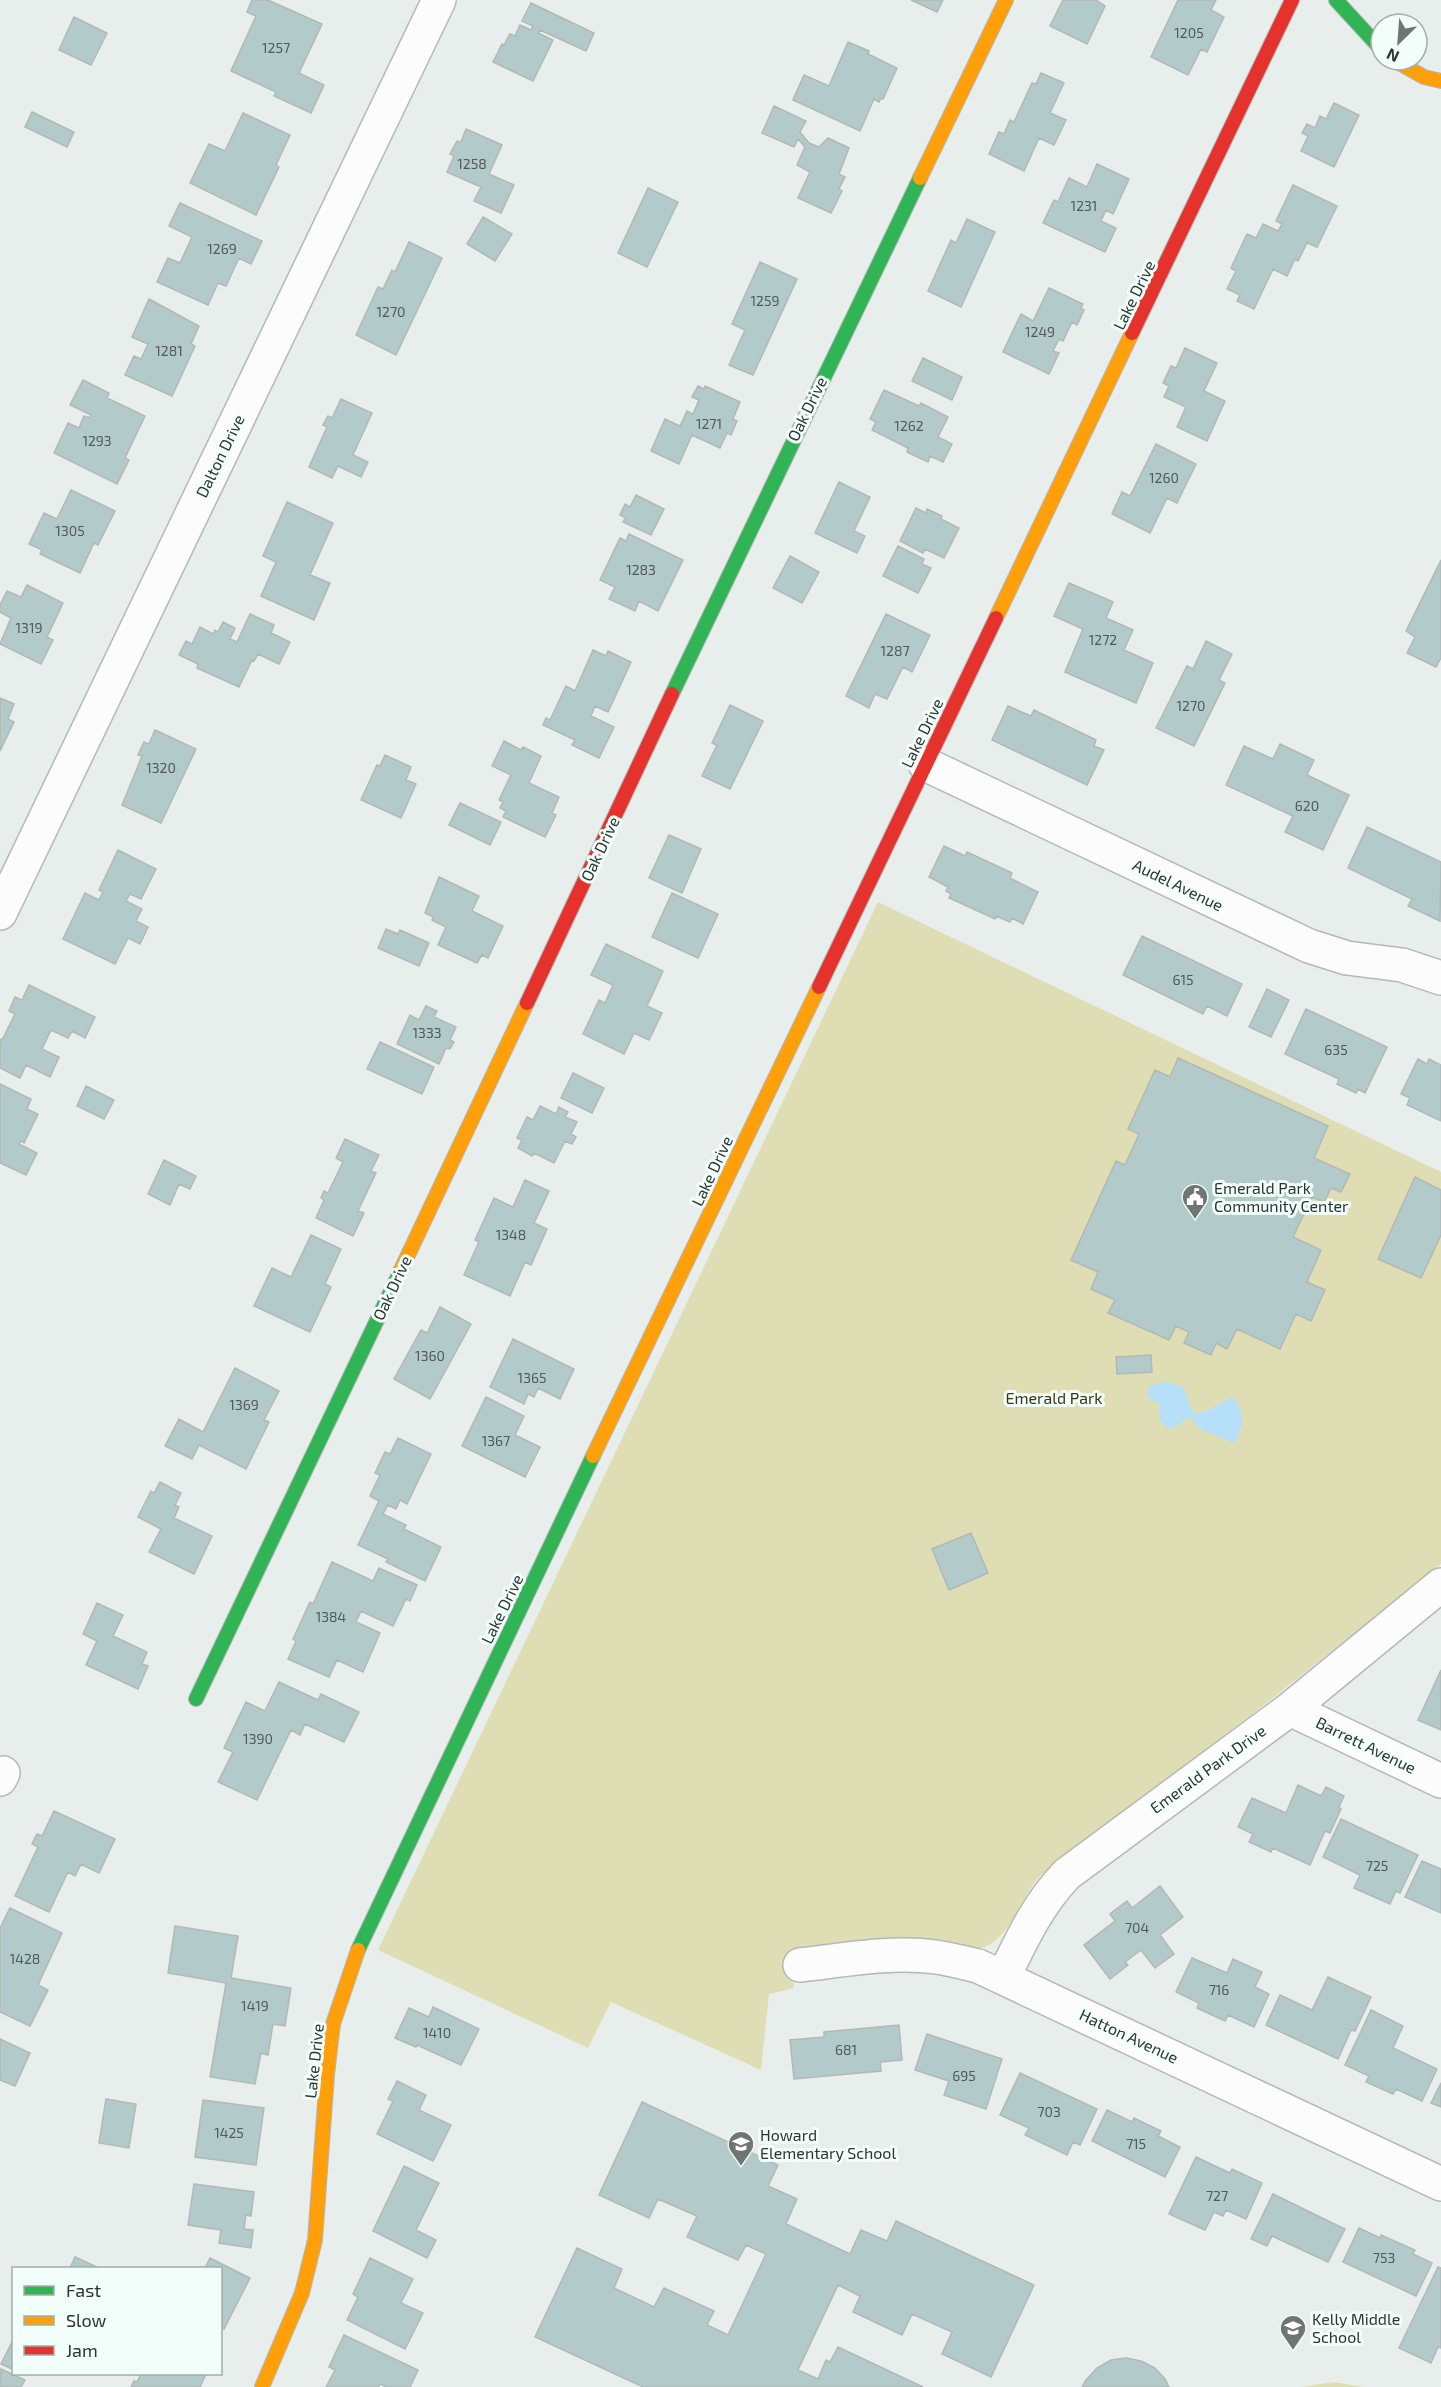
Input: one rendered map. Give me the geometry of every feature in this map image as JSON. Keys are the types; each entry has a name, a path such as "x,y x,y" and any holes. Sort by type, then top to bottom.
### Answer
{"street":[{"name":"Dalton Drive","path":"0,913 439,0"},
{"name":"Oak Drive","path":"196,1699 767,493 1006,0"},
{"name":"Lake Drive","path":"262,2387 302,2293 315,2240 333,2024 346,1981 365,1932 1292,0"},
{"path":"1336,0 1369,36"},
{"path":"1415,72 1424,77 1441,81"},
{"name":"Audel Avenue","path":"925,764 1309,946 1347,958 1402,965 1441,978"},
{"name":"Emerald Park Drive","path":"1004,1976 1036,1911 1052,1889 1067,1874 1290,1709 1441,1585"},
{"name":"Barrett Avenue","path":"1290,1709 1441,1781"},
{"name":"Hatton Avenue","path":"800,1965 872,1956 909,1956 936,1957 978,1966 1004,1976 1441,2184"}],"green space":[{"name":"Emerald Park","path":"878,902 1441,1172 1441,1564 1255,1712 1043,1873 1013,1919 992,1943 969,1950 889,1943 789,1951 794,1988 769,1994 761,2070 611,2002 588,2048 378,1950"},
{"path":"1334,2382 1362,2387 1300,2387"}],"water":[{"path":"1163,1382 1173,1383 1184,1389 1195,1413 1204,1412 1233,1397 1240,1408 1242,1420 1234,1443 1200,1429 1191,1418 1172,1429 1163,1425 1159,1418 1160,1404 1148,1398 1147,1392 1150,1386"}],"building":[{"path":"252,0 268,0 322,24 299,73 324,85 311,113 274,96 276,92 231,71 256,16 247,12"},
{"path":"911,0 943,0 937,12"},
{"path":"1063,0 1096,0 1105,6 1087,44 1050,26"},
{"path":"1178,0 1216,0 1211,10 1224,17 1207,52 1201,49 1188,75 1151,57"},
{"path":"531,3 594,33 586,51 540,30 538,33 553,40 533,81 493,62 502,44 504,45 510,34 515,36 520,25 531,30 533,26 522,21"},
{"path":"74,17 107,33 91,65 59,50"},
{"path":"848,42 869,51 868,54 897,68 883,99 881,98 879,102 874,99 860,131 793,100 804,75 829,86"},
{"path":"1041,73 1064,83 1050,113 1066,120 1054,145 1039,138 1024,171 989,154 999,132 1004,134 1010,120 1014,122 1032,83 1036,84"},
{"path":"1334,103 1359,115 1334,167 1301,151 1308,136 1302,133 1307,124 1315,128 1320,116 1326,119"},
{"path":"774,106 806,121 800,132 809,143 819,147 828,138 849,148 839,174 845,177 839,189 842,191 831,213 798,198 810,172 797,165 805,147 798,139 794,147 762,133"},
{"path":"32,112 74,132 67,147 25,127"},
{"path":"243,113 290,135 276,165 279,167 256,215 190,183 209,144 225,151"},
{"path":"466,129 502,145 489,174 514,185 501,213 474,201 481,187 447,172 454,156 450,154 457,141 461,142"},
{"path":"1097,164 1129,179 1113,214 1106,210 1101,221 1116,228 1105,252 1043,223 1054,200 1058,202 1069,178 1087,187"},
{"path":"1293,185 1337,206 1317,247 1307,243 1298,261 1295,259 1287,276 1273,269 1254,309 1237,301 1240,295 1227,289 1236,271 1231,268 1247,234 1256,238 1263,224 1278,231 1282,224 1276,221"},
{"path":"648,188 678,202 647,267 618,253"},
{"path":"180,203 262,241 251,264 239,258 226,286 218,283 208,305 157,282 168,258 180,263 192,237 169,226"},
{"path":"483,217 512,234 495,261 467,244"},
{"path":"967,219 995,232 961,307 928,291 951,240 956,243"},
{"path":"409,242 442,258 396,355 356,335 378,287 383,289 392,270 395,272"},
{"path":"760,262 797,279 753,375 729,365 745,330 732,324"},
{"path":"1049,288 1083,304 1081,308 1084,310 1077,325 1072,322 1063,341 1059,339 1053,351 1059,353 1049,374 1003,352 1021,314 1033,321"},
{"path":"149,299 199,326 191,344 195,346 172,396 125,375 134,356 141,359 148,344 132,337"},
{"path":"1185,348 1217,363 1204,391 1225,401 1207,441 1177,427 1186,407 1164,397 1169,386 1163,383 1171,366 1176,368"},
{"path":"923,358 962,377 952,400 912,381"},
{"path":"83,380 109,393 107,398 145,416 125,458 129,460 117,484 54,453 68,423 79,428 84,416 89,418 91,415 70,405"},
{"path":"698,386 704,389 705,386 740,402 733,419 737,421 731,435 727,433 720,448 692,435 679,464 651,451 665,419 680,426 687,411 693,414 699,400 692,397"},
{"path":"884,390 919,406 921,403 948,417 938,437 952,444 943,462 930,456 928,462 907,452 908,448 872,430 876,422 870,419"},
{"path":"341,399 372,413 353,455 368,462 361,477 338,466 332,478 309,467 327,427 323,425 328,416 332,418"},
{"path":"1156,444 1196,464 1177,503 1167,498 1150,533 1112,514 1122,492 1130,496"},
{"path":"839,482 870,497 854,531 865,536 857,553 815,533"},
{"path":"71,490 115,511 98,545 94,543 80,573 40,554 42,550 29,544 44,513 57,519"},
{"path":"636,495 664,509 651,535 623,522 626,518 620,515 625,504 630,507"},
{"path":"287,502 333,523 310,575 330,583 314,620 261,596 276,562 263,556"},
{"path":"916,508 926,513 927,509 959,528 944,558 925,549 923,553 900,541"},
{"path":"629,534 683,560 658,611 639,601 635,611 609,599 615,587 600,580 620,538 626,541"},
{"path":"898,546 924,559 922,564 931,568 918,593 883,576"},
{"path":"790,556 819,572 802,603 773,588"},
{"path":"1441,560 1441,658 1436,667 1407,653 1415,637 1406,631"},
{"path":"1069,583 1113,602 1106,618 1133,630 1124,650 1153,663 1136,703 1065,672 1083,629 1054,616"},
{"path":"27,585 63,603 47,637 53,640 41,664 0,644 11,618 0,612 0,605 7,591 21,597"},
{"path":"250,614 274,625 271,633 290,642 279,664 258,654 254,661 252,660 239,687 197,668 198,664 179,655 186,641 192,644 200,627 213,634 215,630 218,632 223,622 235,628 230,639 237,642"},
{"path":"886,614 930,635 912,672 903,667 887,699 875,694 869,708 846,696"},
{"path":"1206,641 1232,654 1219,680 1225,683 1194,746 1156,728 1187,666 1193,669"},
{"path":"593,650 606,656 608,651 631,662 608,712 595,706 591,716 614,727 599,758 572,745 575,740 543,725 546,718 550,720 566,686 575,691"},
{"path":"0,698 14,704 8,719 14,722 0,751"},
{"path":"730,705 763,721 730,789 702,776 717,745 712,743"},
{"path":"1008,706 1031,716 1034,710 1096,740 1094,746 1104,750 1087,785 992,740"},
{"path":"155,730 196,749 161,823 122,805 142,756 138,755 144,742 149,744"},
{"path":"504,741 521,750 523,747 541,756 529,783 559,797 552,813 556,815 545,837 503,817 506,811 500,808 503,802 499,800 511,775 492,766"},
{"path":"1280,744 1314,760 1307,775 1349,795 1323,850 1285,832 1293,816 1226,785 1244,746 1273,759"},
{"path":"385,755 411,767 406,780 416,784 401,818 361,800 377,765 380,766"},
{"path":"460,803 501,822 490,845 449,825"},
{"path":"1367,827 1441,862 1440,921 1408,906 1412,899 1348,868"},
{"path":"669,835 701,849 682,893 649,878"},
{"path":"944,846 965,856 967,852 1012,873 1010,878 1038,892 1023,924 1012,918 1010,922 996,916 995,919 949,898 951,894 946,891 948,887 929,877"},
{"path":"118,850 156,869 141,899 130,894 126,901 142,909 136,921 148,927 140,944 128,938 115,964 63,939 85,893 99,900 103,892 99,890"},
{"path":"439,877 479,896 472,911 503,926 488,958 482,955 477,963 438,945 446,927 432,920 433,917 425,913"},
{"path":"672,893 718,914 698,958 652,937"},
{"path":"386,929 398,934 400,930 429,943 419,966 378,948"},
{"path":"1142,936 1242,984 1227,1016 1207,1006 1203,1014 1123,975"},
{"path":"606,944 663,971 647,1006 662,1013 649,1040 634,1033 624,1054 583,1034 599,1000 605,1003 613,985 591,975"},
{"path":"29,985 95,1017 85,1038 72,1031 68,1038 51,1030 42,1049 59,1057 50,1077 26,1065 20,1078 0,1068 0,1039 2,1040 15,1014 9,1011 15,997 22,1000"},
{"path":"1267,989 1289,1000 1271,1037 1249,1027"},
{"path":"426,1006 437,1011 434,1017 456,1027 450,1040 454,1042 450,1049 446,1048 439,1064 397,1044 410,1015 419,1020"},
{"path":"1306,1009 1387,1047 1365,1093 1358,1089 1356,1093 1337,1084 1339,1079 1285,1054"},
{"path":"380,1042 434,1067 422,1094 367,1069"},
{"name":"Emerald Park Community Center","path":"1178,1058 1328,1126 1314,1158 1350,1174 1341,1192 1331,1188 1324,1202 1312,1197 1293,1237 1321,1250 1307,1282 1325,1290 1311,1321 1296,1314 1280,1349 1237,1329 1227,1349 1216,1343 1211,1355 1184,1343 1189,1332 1176,1326 1169,1340 1108,1313 1115,1300 1091,1289 1098,1272 1071,1260 1116,1161 1125,1165 1139,1134 1128,1129 1155,1070 1170,1077"},
{"path":"1418,1059 1427,1064 1429,1059 1441,1065 1441,1121 1407,1105 1410,1098 1401,1094"},
{"path":"573,1073 604,1088 592,1113 561,1098"},
{"path":"0,1084 31,1099 27,1109 38,1114 24,1143 21,1141 19,1144 37,1153 26,1175 0,1163"},
{"path":"86,1086 114,1100 104,1119 77,1106"},
{"path":"540,1106 556,1114 559,1107 568,1112 565,1117 577,1122 571,1134 576,1137 572,1144 565,1141 554,1163 534,1153 532,1156 518,1148 522,1140 517,1138 527,1117 533,1120"},
{"path":"345,1139 379,1155 371,1171 376,1173 358,1211 364,1213 353,1236 316,1218 324,1200 321,1198 324,1191 328,1193 343,1162 336,1158"},
{"path":"164,1160 196,1176 190,1189 179,1184 170,1205 148,1194"},
{"path":"1415,1177 1441,1190 1441,1235 1421,1278 1378,1259"},
{"path":"525,1180 549,1191 534,1223 547,1229 531,1265 525,1262 510,1296 464,1275 479,1242 475,1240 494,1198 513,1207"},
{"path":"311,1235 341,1249 325,1284 331,1287 310,1332 254,1306 272,1268 291,1277"},
{"path":"440,1307 471,1324 430,1399 394,1379 421,1330 427,1333"},
{"path":"513,1339 574,1369 560,1399 538,1388 534,1397 528,1394 524,1404 490,1387"},
{"path":"1151,1355 1152,1372 1117,1374 1116,1357"},
{"path":"235,1368 279,1391 264,1420 269,1422 246,1469 199,1445 192,1459 165,1446 179,1419 203,1432"},
{"path":"486,1397 524,1416 515,1435 540,1447 525,1477 462,1446"},
{"path":"398,1438 431,1454 407,1504 400,1500 396,1509 388,1505 383,1514 406,1525 404,1529 441,1547 425,1581 386,1562 388,1559 358,1545 379,1501 370,1496 380,1475 375,1473 385,1452 390,1454"},
{"path":"160,1482 181,1493 175,1505 179,1507 174,1518 212,1536 194,1574 149,1552 161,1529 138,1517 151,1491 154,1493"},
{"path":"971,1533 988,1573 949,1590 932,1549"},
{"path":"332,1562 373,1581 379,1568 417,1585 410,1601 406,1599 393,1626 361,1611 356,1622 380,1633 363,1672 337,1660 329,1677 288,1659 296,1641 293,1639 310,1602 313,1604"},
{"path":"97,1603 123,1615 113,1636 147,1652 142,1664 148,1666 138,1689 86,1665 97,1641 83,1634"},
{"path":"1441,1670 1441,1730 1418,1720"},
{"path":"279,1682 318,1700 321,1694 359,1712 344,1742 305,1724 300,1735 291,1730 257,1800 218,1782 233,1752 224,1748 246,1702 265,1711"},
{"path":"1298,1785 1321,1796 1326,1787 1344,1796 1330,1833 1325,1831 1310,1865 1273,1848 1271,1852 1249,1842 1253,1834 1238,1827 1252,1798 1286,1813"},
{"path":"54,1811 115,1839 99,1873 81,1864 75,1876 68,1872 49,1912 15,1896 38,1847 32,1844 37,1834 42,1836"},
{"path":"1341,1819 1418,1855 1400,1893 1396,1891 1390,1904 1354,1888 1360,1875 1323,1857"},
{"path":"1422,1861 1441,1869 1441,1913 1405,1897"},
{"path":"1160,1886 1183,1917 1160,1935 1174,1954 1155,1968 1141,1950 1125,1962 1128,1965 1110,1979 1084,1945 1115,1921 1110,1914 1127,1901 1132,1908"},
{"path":"10,1908 62,1933 38,1985 48,1990 30,2026 0,2012 0,1928"},
{"path":"175,1926 238,1936 231,1978 291,1988 285,2026 273,2024 268,2055 261,2053 255,2084 210,2077 226,1983 168,1973"},
{"path":"1192,1958 1227,1973 1233,1959 1262,1972 1255,1987 1269,1994 1254,2027 1228,2015 1225,2021 1197,2008 1199,2003 1176,1992"},
{"path":"1328,1977 1371,1997 1355,2031 1351,2030 1338,2059 1266,2025 1280,1995 1312,2010"},
{"path":"433,2007 479,2029 461,2065 417,2045 416,2047 395,2038 409,2008 429,2017"},
{"path":"1371,2010 1403,2026 1393,2048 1437,2069 1422,2101 1396,2089 1393,2094 1366,2082 1369,2076 1345,2065"},
{"path":"899,2025 902,2060 880,2062 881,2071 794,2079 790,2040 824,2037 824,2032"},
{"path":"927,2034 1002,2059 986,2109 944,2095 949,2081 915,2070"},
{"path":"0,2039 30,2053 15,2086 0,2080"},
{"path":"1020,2073 1097,2109 1080,2145 1073,2142 1067,2155 1025,2135 1029,2128 1000,2115"},
{"path":"397,2081 426,2095 419,2110 451,2125 433,2161 377,2134 393,2101 388,2099"},
{"path":"1441,2083 1441,2107 1431,2103"},
{"path":"106,2099 136,2104 129,2148 99,2143"},
{"path":"203,2100 264,2108 256,2165 195,2157"},
{"path":"642,2102 778,2165 768,2186 797,2199 786,2224 850,2254 861,2230 887,2241 896,2221 1034,2285 991,2377 942,2354 952,2332 912,2314 902,2335 853,2312 860,2296 838,2285 798,2370 818,2379 826,2360 830,2362 838,2347 923,2387 643,2387 535,2337 577,2248 622,2269 614,2288 654,2307 664,2288 714,2311 707,2325 728,2335 766,2254 746,2245 738,2260 687,2237 697,2216 658,2199 649,2218 599,2195"},
{"path":"1107,2110 1132,2122 1134,2118 1161,2131 1158,2136 1180,2147 1165,2177 1092,2141"},
{"path":"1196,2157 1230,2173 1232,2169 1262,2183 1246,2219 1226,2210 1223,2216 1214,2212 1205,2230 1169,2214"},
{"path":"404,2166 439,2183 416,2230 436,2240 427,2258 373,2231"},
{"path":"194,2184 254,2192 251,2216 246,2215 244,2229 253,2230 251,2248 219,2243 221,2230 188,2225"},
{"path":"1273,2194 1345,2229 1328,2262 1272,2236 1267,2246 1251,2239"},
{"path":"1359,2228 1415,2250 1413,2254 1432,2263 1416,2296 1343,2262"},
{"path":"75,2257 97,2267 70,2267"},
{"path":"210,2258 250,2278 224,2329 222,2328 222,2267 206,2267"},
{"path":"370,2258 413,2279 401,2303 423,2313 405,2349 347,2320 358,2297 353,2294"},
{"path":"1438,2267 1441,2268 1441,2348 1438,2347 1431,2363 1399,2348"},
{"path":"344,2335 418,2370 410,2387 387,2387 380,2384 378,2387 326,2387 335,2370 329,2367"},
{"path":"12,2342 12,2369 1,2364"},
{"path":"1126,2358 1141,2361 1155,2368 1169,2387 1082,2387 1097,2368 1111,2360"},
{"path":"1,2369 25,2380 21,2387 0,2387"},
{"path":"140,2375 206,2375 200,2387 131,2387 134,2381 137,2382"}],"traffic: fast":[{"path":"1336,0 1369,36"},
{"path":"672,694 920,178"},
{"path":"196,1699 400,1272"},
{"path":"358,1950 593,1456"}],"traffic: slow":[{"path":"920,178 1006,0"},
{"path":"1415,72 1424,77 1441,81"},
{"path":"996,618 1132,333"},
{"path":"593,1456 819,987"},
{"path":"400,1272 527,1003"},
{"path":"262,2387 302,2293 315,2240 333,2024 358,1950"}],"traffic: jam":[{"path":"1132,333 1292,0"},
{"path":"819,987 996,618"},
{"path":"527,1003 672,694"}],"place":[{"name":"Emerald Park Community Center","path":"1195,1220"},
{"name":"Howard Elementary School","path":"741,2167"},
{"name":"Kelly Middle School","path":"1293,2351"}]}
